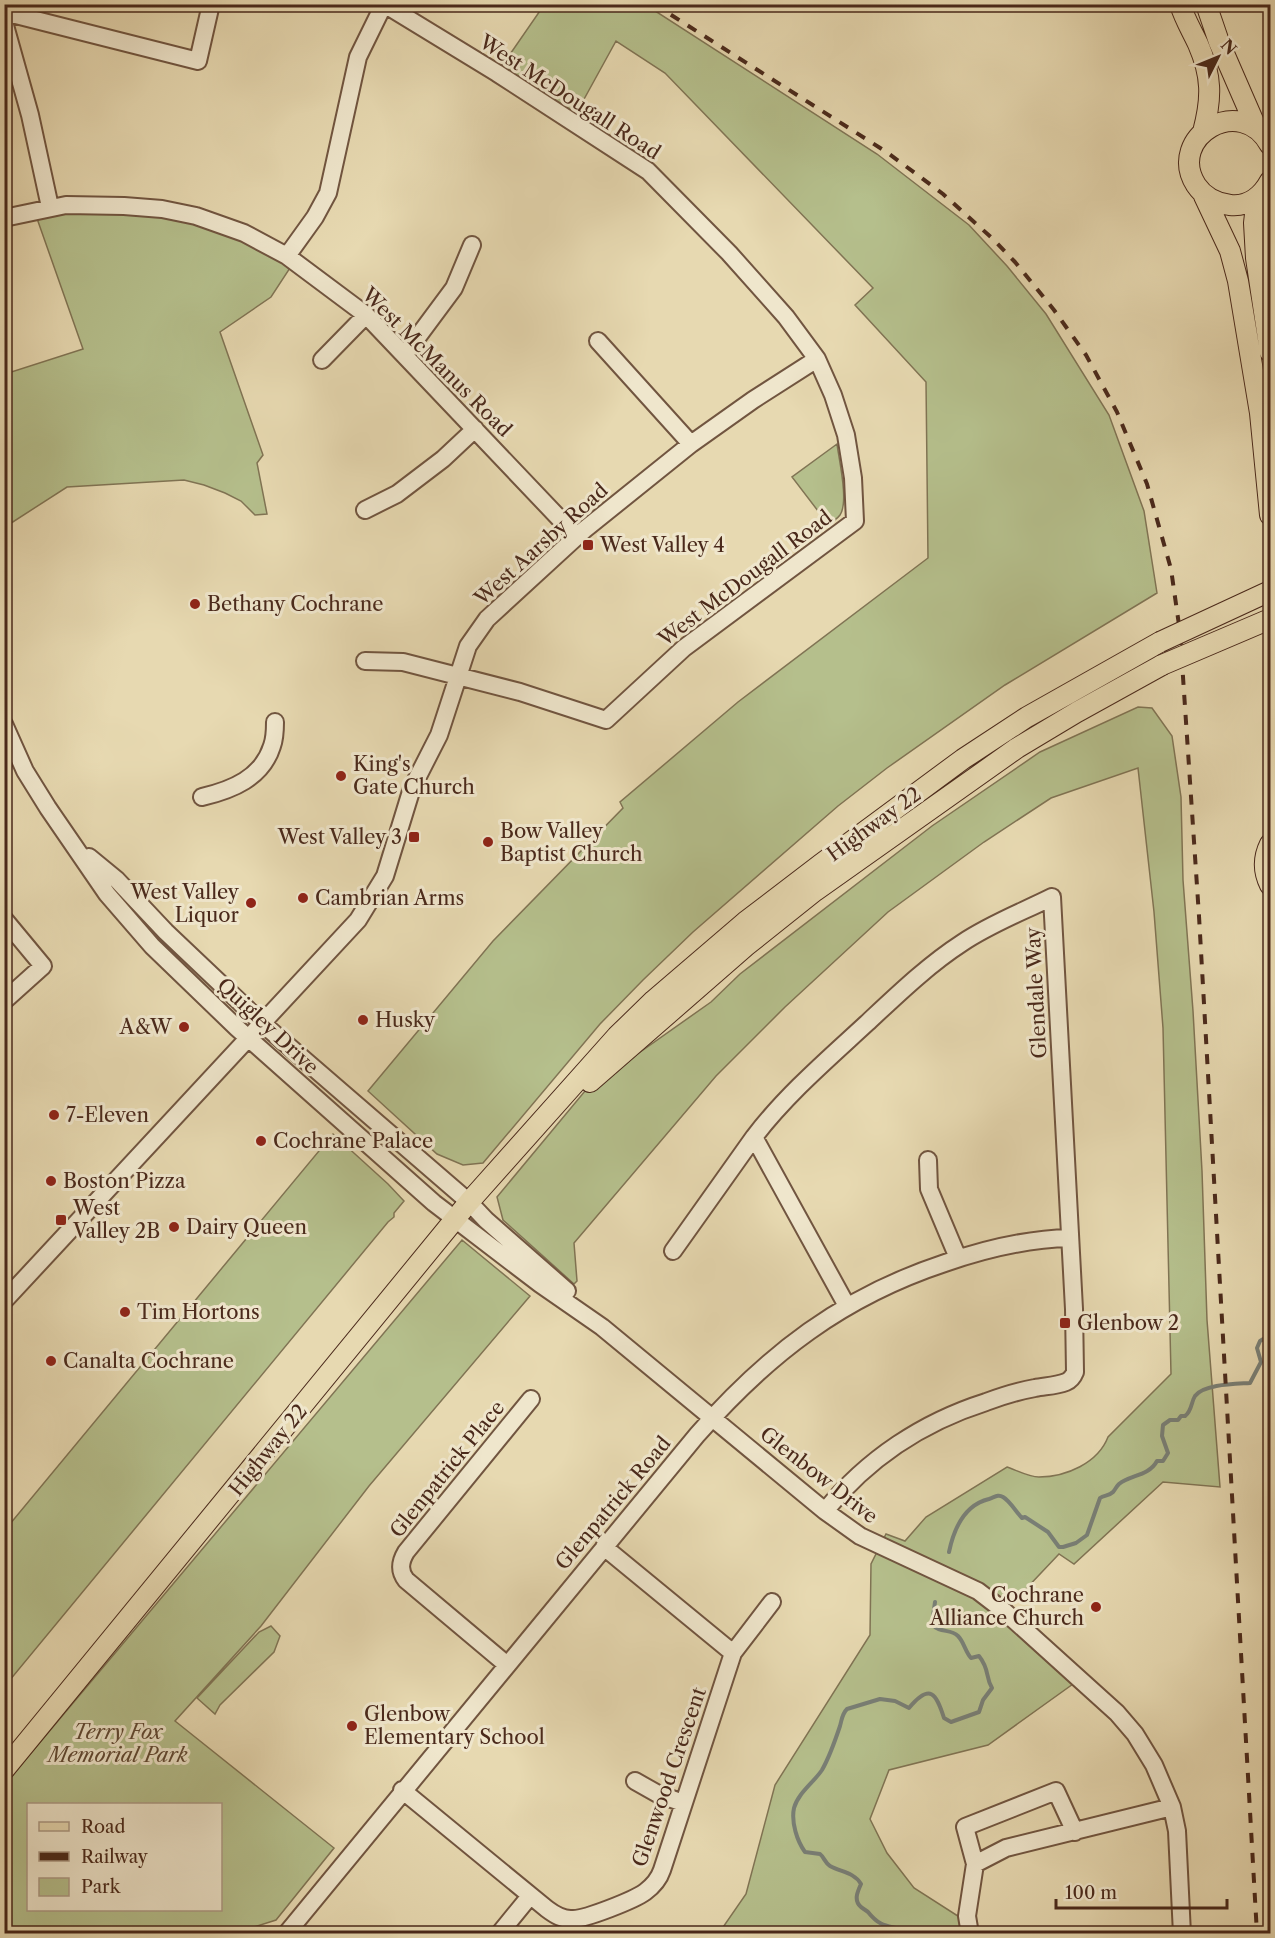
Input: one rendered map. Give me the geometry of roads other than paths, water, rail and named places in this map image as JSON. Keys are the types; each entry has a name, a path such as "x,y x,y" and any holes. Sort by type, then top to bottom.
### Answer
{"main road":[{"path":"1180,4 1204,60 1209,79 1208,113 1203,132"},
{"path":"1206,4 1223,52 1266,136"},
{"path":"1266,136 1242,121 1228,120 1215,124 1203,132 1195,142 1190,154 1190,167 1193,180 1204,196 1230,252 1238,281 1260,412 1270,515"},
{"path":"1204,196 1222,204 1234,206 1246,203 1266,189"},
{"path":"1266,189 1254,236 1270,352"},
{"name":"Highway 22","path":"4,1770 469,1202 639,1014 745,922 914,794 981,747 1027,717 1160,642 1270,591"},
{"name":"Highway 22","path":"533,1131 746,946 825,884 1017,748 1077,712 1162,666 1270,619"},
{"path":"1270,844 1265,859 1265,872 1270,885"}],"street":[{"path":"4,12 198,61 211,4"},
{"path":"287,256 315,218 328,193 358,57 384,4"},
{"name":"West McDougall Road","path":"384,4 497,73 648,171 729,253 786,317 816,359 833,395 846,435 853,478 855,521 684,648 606,720 520,692 459,677"},
{"path":"4,22 30,115 50,207"},
{"name":"West McManus Road","path":"4,218 66,205 162,209 196,216 244,233 287,256 366,315 577,537"},
{"path":"405,354 454,288 472,245"},
{"path":"322,360 366,315"},
{"path":"598,341 692,444"},
{"name":"West Aarsby Road","path":"4,1301 358,921 385,876 412,788 439,735 468,646 487,619 577,537 692,444 816,359"},
{"path":"365,510 406,487 443,459 475,429"},
{"path":"366,661 403,662 459,677"},
{"path":"202,797 228,791 251,777 264,762 273,745 275,722"},
{"name":"Quigley Drive","path":"4,724 25,771 107,894 128,920 249,1039 342,1123 456,1219"},
{"name":"Quigley Drive","path":"72,843 117,880 166,932 263,1024 469,1202"},
{"name":"Glendale Way","path":"754,1137 784,1102 824,1062 947,953 973,936 1052,897 1075,1372 1070,1380 1063,1383 1017,1392 980,1404 924,1428 865,1468 825,1511"},
{"path":"4,919 43,966 4,1001"},
{"path":"673,1251 754,1137 847,1305"},
{"path":"928,1160 929,1190 958,1258"},
{"name":"Glenbow Drive","path":"469,1202 486,1220 567,1291 602,1327"},
{"name":"Glenbow Drive","path":"456,1219 540,1284 602,1327 825,1511 860,1536 978,1591 1004,1611 1117,1713 1135,1734 1154,1765 1172,1807 1177,1831 1182,1934"},
{"name":"Glenpatrick Road","path":"286,1934 506,1664 712,1417 747,1380 782,1350 847,1305 896,1281 958,1258 1025,1243 1070,1238"},
{"name":"Glenpatrick Place","path":"506,1664 406,1580 401,1563 406,1552 531,1399"},
{"path":"604,1547 733,1653"},
{"name":"Glenwood Crescent","path":"402,1790 554,1915 573,1920 642,1894 660,1877 733,1653 772,1602"},
{"path":"635,1781 658,1794 683,1803"},
{"path":"970,1934 967,1916 975,1864 965,1827 1056,1791 1075,1832"},
{"path":"975,1864 1006,1848 1172,1807"},
{"path":"499,1934 530,1896"}],"waterway":[{"path":"949,1552 957,1526 967,1512 980,1502 998,1496 1006,1499 1022,1518 1025,1517 1048,1532 1059,1547 1076,1543 1087,1535 1100,1498 1111,1493 1123,1481 1149,1470 1157,1461 1163,1461 1168,1453 1162,1436 1163,1425 1170,1420 1178,1420 1181,1416 1185,1416 1195,1396 1205,1389 1221,1385 1250,1383 1261,1362 1257,1348 1260,1341 1270,1335"},
{"path":"911,1934 884,1925 861,1907 857,1898 861,1884 855,1877 830,1866 820,1854 805,1852 795,1831 793,1813 799,1797 825,1765 847,1709 880,1699 895,1701 909,1708 922,1696 931,1694 938,1702 944,1718 951,1722 979,1712 983,1700 992,1688 985,1665 979,1656 971,1658 958,1636 938,1629 932,1624 935,1602"}],"railway":[{"path":"654,4 888,153 943,194 993,239 1054,310 1086,355 1117,412 1147,484 1171,569 1180,632 1199,916 1257,1934"}],"place":[{"name":"West Valley 4","path":"588,545"},
{"name":"Bethany Cochrane","path":"195,604"},
{"name":"King's Gate Church","path":"341,776"},
{"name":"West Valley 3","path":"414,837"},
{"name":"Bow Valley Baptist Church","path":"488,842"},
{"name":"Cambrian Arms","path":"303,898"},
{"name":"West Valley Liquor","path":"251,903"},
{"name":"Husky","path":"363,1020"},
{"name":"A&W","path":"184,1027"},
{"name":"7-Eleven","path":"54,1115"},
{"name":"Cochrane Palace","path":"261,1141"},
{"name":"Boston Pizza","path":"51,1181"},
{"name":"West Valley 2B","path":"61,1220"},
{"name":"Dairy Queen","path":"174,1227"},
{"name":"Tim Hortons","path":"125,1312"},
{"name":"Glenbow 2","path":"1065,1323"},
{"name":"Canalta Cochrane","path":"51,1361"},
{"name":"Cochrane Alliance Church","path":"1096,1607"},
{"name":"Glenbow Elementary School","path":"352,1726"}],"park label":[{"name":"Terry Fox Memorial Park","path":"118,1744"}]}
